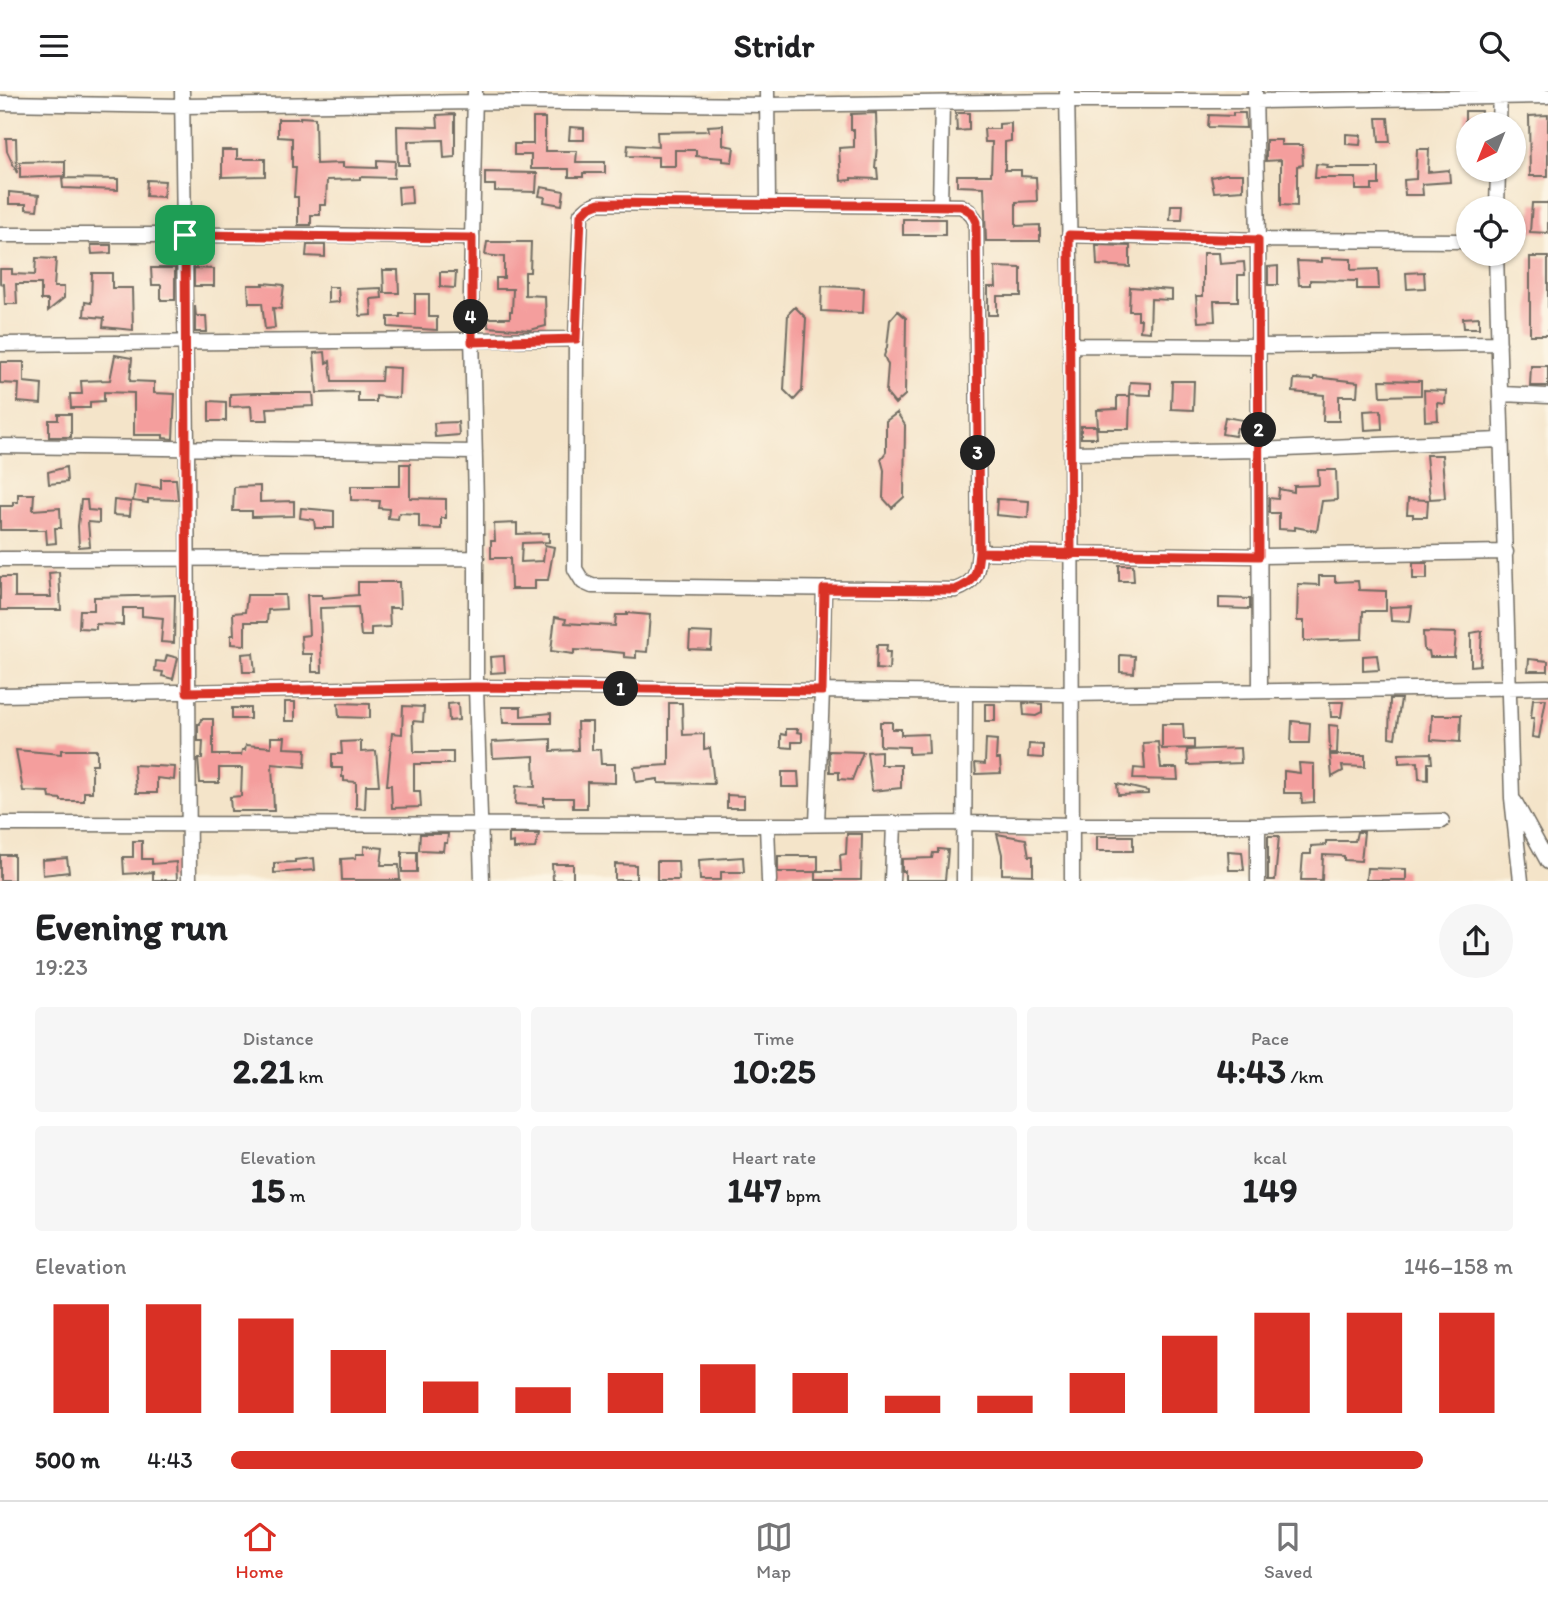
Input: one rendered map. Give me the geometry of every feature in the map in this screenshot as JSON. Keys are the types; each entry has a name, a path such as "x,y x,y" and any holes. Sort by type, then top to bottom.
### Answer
{"street":[{"path":"1499,112 1500,94"},
{"path":"0,103 182,98 475,96 767,98 942,103 1067,96 1548,96"},
{"path":"475,96 471,205 472,342 477,558 476,687 482,880"},
{"path":"1067,96 1071,345 1072,880"},
{"path":"1255,96 1261,690"},
{"path":"182,98 189,880"},
{"path":"767,98 768,205"},
{"path":"940,207 942,103"},
{"path":"599,203 940,207 961,206 971,212 976,222 979,552 977,574 967,586 955,590 824,589 592,586 583,582 575,569 576,339 581,215 589,207 599,203"},
{"path":"0,235 472,238"},
{"path":"1069,235 1456,241"},
{"path":"1496,266 1512,798 1521,880"},
{"path":"0,344 576,339"},
{"path":"1071,345 1499,343"},
{"path":"1502,394 1548,396"},
{"path":"1071,453 1259,450 1500,440"},
{"path":"0,446 475,452"},
{"path":"979,552 1259,556 1506,552"},
{"path":"0,559 477,558"},
{"path":"817,824 824,589"},
{"path":"0,695 476,687 1070,694 1548,687"},
{"path":"964,880 965,693"},
{"path":"1512,798 1548,862"},
{"path":"0,824 1258,825 1442,821"},
{"path":"892,880 894,823"},
{"path":"767,825 769,880"},
{"path":"1258,825 1258,880"}],"building":[{"path":"876,113 875,168 878,179 851,178 841,181 839,148 854,147 851,114"},
{"path":"956,113 969,113 969,130 957,131"},
{"path":"1233,113 1245,113 1246,128 1208,127 1209,115 1233,116"},
{"path":"455,114 455,157 444,158 443,140 408,141 409,165 398,165 397,126 438,127 437,115"},
{"path":"1548,115 1548,176 1530,176 1529,116"},
{"path":"315,118 316,164 343,163 343,167 377,168 377,160 395,161 394,178 327,180 326,205 320,205 320,215 311,215 311,225 298,225 292,138 278,137 278,119"},
{"path":"533,118 545,118 545,151 577,151 576,162 605,162 605,173 583,173 583,177 569,177 569,169 531,169 531,155 514,155 514,144 533,144"},
{"path":"1377,118 1388,118 1390,142 1379,142"},
{"path":"1011,123 1011,141 1005,142 1005,170 1021,170 1021,176 1036,177 1037,201 1016,202 1016,226 1040,225 1040,241 986,241 984,187 957,186 957,175 991,175 992,142 985,142 984,129 999,129 999,124"},
{"path":"723,125 723,145 734,147 732,162 723,161 723,158 696,156 696,150 675,150 675,166 658,166 658,157 627,156 628,145 658,147 657,132 709,131 708,126"},
{"path":"570,127 584,128 584,140 569,140"},
{"path":"1346,134 1361,135 1360,145 1346,144"},
{"path":"6,138 16,138 17,173 7,151"},
{"path":"1266,140 1281,140 1281,145 1302,145 1303,165 1297,166 1297,206 1281,205 1281,160 1266,161"},
{"path":"1417,149 1429,149 1428,172 1449,170 1450,182 1422,184 1423,195 1405,195 1404,180 1416,179"},
{"path":"222,150 237,150 237,159 265,159 265,176 222,177"},
{"path":"65,161 65,176 20,178 20,162"},
{"path":"1316,164 1328,165 1327,168 1379,168 1379,185 1372,185 1372,190 1356,190 1356,178 1315,178"},
{"path":"485,172 537,173 536,192 495,191 495,185 485,185"},
{"path":"1243,174 1243,190 1214,192 1211,177"},
{"path":"62,178 118,179 118,190 63,188"},
{"path":"147,180 165,181 163,197 146,196"},
{"path":"411,186 412,203 399,204 398,187"},
{"path":"541,187 564,191 562,205 544,202 545,197 539,196"},
{"path":"9,192 39,195 37,210 26,209 26,204 9,204"},
{"path":"1532,203 1548,203 1548,233 1530,232"},
{"path":"1171,205 1183,205 1182,220 1170,220"},
{"path":"903,219 945,219 945,235 903,235"},
{"path":"487,242 531,242 530,272 525,272 525,295 545,296 546,326 530,330 488,327 488,318 510,318 513,289 496,289 496,278 504,278 504,257 485,255"},
{"path":"91,245 111,245 111,253 92,254"},
{"path":"307,245 325,245 325,257 306,256"},
{"path":"1096,245 1130,246 1130,267 1097,265"},
{"path":"1203,253 1219,253 1220,264 1244,262 1245,275 1238,275 1238,301 1214,301 1215,321 1198,322 1196,296 1203,296"},
{"path":"1530,257 1548,257 1548,335 1530,335"},
{"path":"36,258 56,259 54,287 64,287 64,298 48,311 48,300 41,300 41,284 16,284 17,304 5,304 0,269 12,269 12,274 35,275"},
{"path":"1322,258 1351,259 1351,270 1378,269 1379,289 1357,289 1357,281 1310,280 1310,285 1299,285 1297,261 1322,262"},
{"path":"1278,266 1278,285 1268,285 1268,267"},
{"path":"995,267 1021,268 1021,296 997,296 997,315 988,315 988,287 996,287"},
{"path":"151,268 175,268 175,300 161,300 161,285 152,285"},
{"path":"194,268 214,269 214,286 194,286"},
{"path":"383,270 398,270 399,293 384,293"},
{"path":"440,272 456,272 455,288 440,287"},
{"path":"1424,272 1425,288 1407,289 1406,273"},
{"path":"92,273 112,273 112,288 132,288 133,330 103,327 104,318 84,316 85,302 91,303"},
{"path":"248,285 284,285 281,309 273,308 275,328 265,329 262,303 249,303"},
{"path":"822,286 864,288 863,313 821,311"},
{"path":"328,287 338,287 339,302 328,303"},
{"path":"1130,287 1172,290 1172,300 1151,299 1150,332 1140,331 1141,319 1138,319 1138,311 1129,311"},
{"path":"381,288 382,298 371,299 372,315 360,316 357,289"},
{"path":"415,294 429,294 429,317 437,317 437,330 388,327 388,317 415,314"},
{"path":"195,306 196,316 206,316 207,332 195,332"},
{"path":"795,307 806,318 802,391 794,400 784,390 788,314"},
{"path":"898,311 906,318 905,395 895,404 886,393 888,365 884,356 890,320"},
{"path":"1479,317 1479,328 1464,328 1463,318"},
{"path":"325,352 326,363 330,361 332,381 381,381 382,367 400,368 399,398 376,396 376,402 358,402 358,392 317,393 314,353"},
{"path":"115,355 132,358 130,381 154,382 154,393 175,394 173,439 163,438 163,435 134,435 134,393 104,392 104,401 90,402 90,408 71,408 70,394 82,394 81,381 110,380"},
{"path":"0,362 24,362 24,382 42,384 41,404 18,402 19,384 0,383"},
{"path":"1531,366 1548,366 1548,386 1530,386"},
{"path":"1314,377 1358,382 1357,396 1339,396 1339,421 1323,421 1324,395 1293,392 1294,379 1314,380"},
{"path":"1380,380 1421,381 1421,395 1381,396"},
{"path":"1172,381 1194,381 1193,410 1171,409"},
{"path":"1130,382 1151,383 1151,395 1129,394"},
{"path":"1424,390 1446,391 1445,404 1437,403 1438,420 1425,421"},
{"path":"313,393 314,406 267,408 268,420 252,420 251,406 230,407 230,394"},
{"path":"1117,396 1130,396 1129,429 1098,429 1097,410 1117,409"},
{"path":"209,401 226,402 226,421 209,421"},
{"path":"1381,410 1382,429 1365,430 1364,411"},
{"path":"897,413 905,425 904,497 892,508 883,498 884,470 881,459 886,452 886,421"},
{"path":"58,414 71,414 71,437 49,437 49,420 58,420"},
{"path":"1225,417 1249,421 1249,428 1237,428 1235,436 1222,434"},
{"path":"458,422 459,435 435,437 434,423"},
{"path":"1081,426 1096,426 1097,438 1081,438"},
{"path":"1426,455 1442,455 1445,498 1430,499"},
{"path":"400,464 410,464 410,498 446,499 446,518 441,518 441,529 419,528 419,514 399,513 398,519 388,518 389,509 379,508 380,501 351,500 351,486 400,486"},
{"path":"66,467 67,482 49,484 48,472"},
{"path":"1318,470 1336,470 1337,500 1322,501 1317,531 1295,527 1295,530 1279,529 1279,513 1269,513 1269,498 1278,499 1279,489 1294,492 1294,486 1319,485"},
{"path":"161,479 176,479 178,500 148,499 148,503 133,501 135,485 161,488"},
{"path":"260,486 260,502 294,501 294,516 252,517 252,511 233,511 234,487"},
{"path":"18,494 34,494 33,510 60,508 61,528 55,528 56,543 47,544 46,530 0,530 0,506 13,506 13,502 18,502"},
{"path":"997,499 1029,501 1028,518 996,515"},
{"path":"1408,499 1428,500 1427,517 1407,514"},
{"path":"81,500 87,500 88,510 99,511 99,523 88,522 90,546 79,547 78,526"},
{"path":"114,500 131,502 130,516 113,515"},
{"path":"301,508 334,511 334,528 315,528 314,520 300,518"},
{"path":"517,523 517,534 549,533 549,542 522,543 521,562 543,561 545,545 554,547 548,580 535,580 535,589 511,589 510,558 491,558 491,541 495,541 494,524"},
{"path":"1413,563 1427,563 1427,579 1413,579"},
{"path":"1119,565 1133,565 1134,581 1119,581"},
{"path":"59,572 61,610 0,610 0,577 15,577 15,597 51,597 49,573"},
{"path":"1319,576 1335,576 1335,582 1358,581 1359,590 1386,591 1386,611 1363,611 1362,639 1304,641 1304,621 1297,621 1298,584 1319,585"},
{"path":"358,582 399,582 400,608 389,608 390,627 371,628 371,636 361,636 358,607 320,608 322,672 312,672 312,654 302,654 301,636 309,635 307,595 322,595 322,598 358,595"},
{"path":"175,595 174,643 161,642 163,618 142,616 142,608 123,608 123,625 96,624 96,629 79,628 80,610 94,610 94,597"},
{"path":"247,595 285,595 286,609 268,610 267,622 245,622 245,645 231,644 231,635 234,635 233,613 245,612"},
{"path":"1219,598 1250,599 1250,609 1219,608"},
{"path":"1412,606 1410,622 1391,621 1390,607"},
{"path":"616,615 650,615 647,652 636,651 636,658 624,657 624,653 603,651 574,650 574,654 551,651 555,617 566,619 565,623 615,626"},
{"path":"1482,631 1480,665 1471,666 1471,633"},
{"path":"690,632 712,633 711,650 689,649"},
{"path":"1423,632 1456,633 1454,657 1430,657 1429,651 1424,650"},
{"path":"877,645 887,645 886,652 890,652 889,670 876,669"},
{"path":"253,653 255,672 243,672 242,654"},
{"path":"167,655 178,658 173,679 162,676 163,672 155,671 156,661 165,662"},
{"path":"1120,655 1135,656 1134,673 1120,672"},
{"path":"1377,655 1379,670 1363,671 1363,656"},
{"path":"504,656 505,672 491,673 490,657"},
{"path":"1529,659 1548,661 1548,671 1528,671"},
{"path":"1390,699 1401,699 1395,738 1389,737"},
{"path":"1533,699 1546,699 1539,738 1532,737"},
{"path":"285,702 295,702 295,721 285,721"},
{"path":"1330,702 1343,702 1341,717 1331,717"},
{"path":"338,703 370,704 370,718 339,717"},
{"path":"458,703 459,720 449,721 448,704"},
{"path":"669,703 682,703 683,735 704,734 704,749 710,748 714,784 658,783 658,779 636,782 634,767 669,765"},
{"path":"1023,703 1042,704 1042,713 1036,716 1024,715"},
{"path":"985,704 995,704 995,721 985,721"},
{"path":"403,706 424,707 423,722 413,721 414,752 453,752 453,764 414,764 414,791 420,791 421,807 392,808 391,785 387,785 392,733 402,734"},
{"path":"502,707 521,707 521,716 551,713 551,723 503,723"},
{"path":"232,708 250,708 250,719 232,719"},
{"path":"1432,715 1461,715 1460,742 1431,740"},
{"path":"201,719 213,719 213,755 241,755 246,745 271,747 271,737 285,737 284,748 306,749 305,767 272,764 274,811 231,811 230,797 241,796 242,768 219,768 219,783 200,783 198,759 202,759 203,741 198,741 198,724"},
{"path":"1292,721 1310,723 1309,743 1291,743"},
{"path":"577,722 592,722 592,750 600,749 601,764 615,764 615,783 587,782 587,808 573,808 573,798 544,798 544,806 515,804 516,786 535,787 534,756 493,758 492,742 551,739 551,751 578,750"},
{"path":"880,722 892,722 892,729 901,729 901,735 928,734 929,753 909,754 909,747 880,746"},
{"path":"1162,724 1183,724 1184,739 1194,739 1194,748 1162,749"},
{"path":"1329,725 1338,726 1337,753 1330,753"},
{"path":"786,729 798,729 797,732 802,733 802,742 792,742 792,748 781,747 781,734 786,735"},
{"path":"986,739 997,740 996,759 1000,759 1001,773 976,774 975,763 985,764"},
{"path":"361,741 361,752 376,751 379,785 366,785 365,809 356,808 356,782 344,781 342,768 332,768 332,754 342,754 341,742"},
{"path":"1158,742 1161,768 1177,768 1178,780 1133,779 1134,768 1145,769 1143,743"},
{"path":"1029,744 1043,745 1043,758 1028,757"},
{"path":"1240,748 1241,763 1188,765 1187,750"},
{"path":"16,750 61,754 61,750 97,750 97,764 92,764 92,792 84,792 84,801 61,801 50,798 49,792 23,791"},
{"path":"829,751 863,752 852,780 839,779 839,772 830,772"},
{"path":"881,751 881,765 901,765 901,788 872,791 867,752"},
{"path":"1431,753 1428,780 1419,779 1418,762 1399,763 1399,754"},
{"path":"1330,755 1365,755 1365,767 1342,766 1343,771 1332,777"},
{"path":"1299,763 1314,764 1314,802 1302,803 1301,793 1284,793 1284,771 1300,773"},
{"path":"134,765 175,767 174,780 157,778 157,793 136,793"},
{"path":"782,772 798,772 799,787 782,787"},
{"path":"1117,784 1148,791 1148,794 1118,795"},
{"path":"727,795 744,796 744,808 727,808"},
{"path":"1357,832 1364,832 1361,861 1344,860 1344,856 1323,855 1322,880 1301,880 1303,854 1311,854 1311,846 1326,845 1326,841 1355,841"},
{"path":"420,834 448,834 443,851 419,850"},
{"path":"509,834 539,834 535,848 514,849 514,842 509,843"},
{"path":"847,834 862,834 861,880 816,880 816,872 778,872 778,856 818,856 818,871 841,871 840,855 846,854"},
{"path":"997,834 1026,839 1029,856 1033,856 1033,875 1002,874 1002,854"},
{"path":"1097,836 1133,836 1133,851 1097,851"},
{"path":"1268,836 1279,836 1275,880 1268,880"},
{"path":"133,841 142,841 142,859 152,859 152,864 176,862 177,880 153,880 153,872 124,874 123,857 133,857"},
{"path":"364,846 383,848 381,865 399,865 400,880 342,880 341,859 356,858 356,854 364,854"},
{"path":"938,849 948,850 945,880 905,880 902,859 932,858 933,853 938,853"},
{"path":"1228,851 1242,852 1244,870 1229,870"},
{"path":"402,852 417,852 417,872 402,872"},
{"path":"0,855 14,855 14,880 0,880"},
{"path":"743,857 744,872 721,872 721,880 700,880 699,860"},
{"path":"67,858 69,872 43,875 42,860"},
{"path":"314,858 315,870 274,873 274,863"},
{"path":"657,861 678,861 679,880 657,880"},
{"path":"552,864 573,864 573,880 553,880"},
{"path":"615,864 636,865 636,880 615,880"},
{"path":"1367,868 1406,869 1406,880 1366,880"}],"route":[{"path":"185,235 187,692 476,687 822,691 824,589 955,590 967,586 977,574 979,552 1071,555 1259,556 1258,240 1069,235 1071,555 979,552 976,222 971,212 961,206 599,203 589,207 581,215 576,339 472,342 472,238 185,235"}]}
